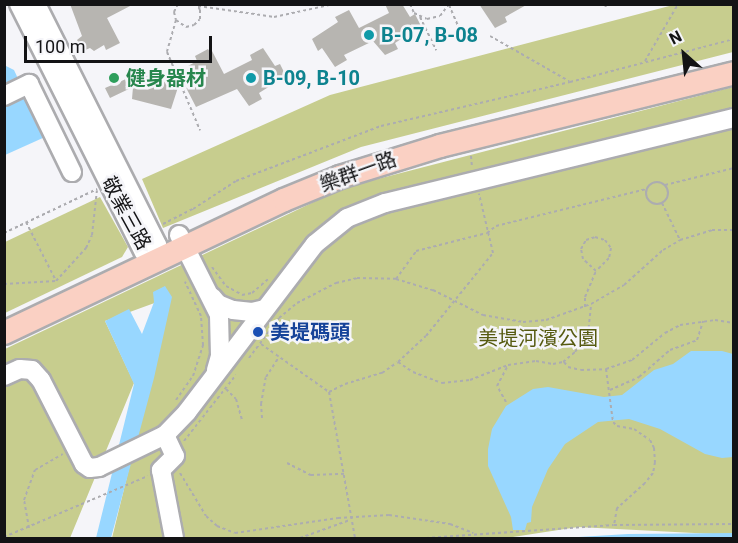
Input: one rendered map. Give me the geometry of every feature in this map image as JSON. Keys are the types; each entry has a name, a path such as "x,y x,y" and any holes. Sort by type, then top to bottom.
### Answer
{"main road":[{"name":"樂群一路","path":"4,318 280,187 381,148 734,59"},
{"name":"樂群一路","path":"4,333 164,244 384,161 734,73"}],"street":[{"name":"敬業三路","path":"19,4 164,244"},
{"name":"敬業三路","path":"36,4 164,244"},
{"path":"4,96 29,84 72,172"},
{"path":"4,376 20,369 32,370 41,380 84,464 90,468 99,467 165,435 220,383 265,309 328,232 346,219 375,207 734,118"},
{"path":"164,244 218,304 233,310 252,312 265,309"},
{"path":"210,296 219,315 220,383"},
{"path":"165,435 174,456 161,470 174,538"}],"path":[{"path":"171,4 177,6 176,20 167,52 200,130"},
{"path":"176,20 182,26 194,25 201,14 198,5 274,17 334,4"},
{"path":"410,4 420,17 436,50"},
{"path":"645,61 678,4"},
{"path":"420,17 434,19 440,16 449,5 465,42"},
{"path":"490,36 570,82"},
{"path":"164,244 193,209 236,181 381,126 570,82 734,39"},
{"path":"470,156 474,172"},
{"path":"396,279 416,251 487,232 496,226 647,189 652,183 665,184 734,168"},
{"path":"662,203 668,196 665,184"},
{"path":"329,392 345,384 382,373 398,362 426,336 493,254 477,186"},
{"path":"4,233 98,188 95,194 92,235 86,248 56,281 4,284"},
{"path":"647,189 650,201 662,203"},
{"path":"662,203 680,240"},
{"path":"27,222 56,281"},
{"path":"243,365 279,318 297,303 320,290 357,278 396,279 433,290 483,315 523,322 566,315 591,304 624,285 663,250 680,240 712,230 734,230"},
{"path":"585,307 585,297 596,271 606,263 611,253 605,240 595,237 586,240 581,249 583,259 596,271"},
{"path":"398,362 421,376 442,383 470,380 508,365 536,361 553,364 563,362 575,352 588,334 591,304"},
{"path":"563,362 568,367 580,370 606,369 632,360 665,333 680,325 703,321 734,323"},
{"path":"610,390 639,377 670,350 697,340 703,321"},
{"path":"261,344 329,392 356,538"},
{"path":"262,418 263,388 266,377 279,357"},
{"path":"506,402 497,386 508,365"},
{"path":"606,369 613,422 617,426 634,429 650,440 656,462 653,473 645,483 617,508 614,525"},
{"path":"237,373 220,383 174,456 177,466 206,516 218,526 235,533 338,518 353,519 389,515 450,524 473,533"},
{"path":"220,383 236,399 242,420"},
{"path":"29,528 24,500 35,470 75,448"},
{"path":"287,464 311,475 345,474"},
{"path":"4,537 161,470"},
{"path":"300,538 353,519"},
{"path":"426,538 614,525 734,524"}],"green space":[{"path":"677,4 733,5 733,52 361,147 163,228 142,179 330,95"},
{"name":"美堤河濱公園","path":"733,87 733,535 578,527 507,538 112,538 171,297 105,321 134,383 70,538 5,538 5,349 343,188"},
{"path":"100,197 128,247 122,257 5,313 5,242"}],"water":[{"path":"4,65 14,70 45,137 5,155"},
{"path":"165,286 172,297 154,378 111,538 96,538 134,384 105,321 129,309 142,334 154,302 153,292"},
{"path":"691,351 722,351 733,354 733,457 722,458 705,454 660,429 629,419 598,422 565,444 548,469 532,507 531,522 527,523 525,530 513,530 511,517 488,466 488,449 492,429 506,406 533,389 548,387 604,397 622,395 654,370 673,364"},
{"path":"733,533 733,538 562,538 628,534"}],"building":[{"path":"70,4 134,4 107,18 120,43 106,50 104,45 94,51 90,48 83,51 77,40 82,36"},
{"name":"B-07, B-08","path":"385,4 402,4 410,17 415,14 421,26 395,43 398,49 385,55 373,41 344,55 347,60 335,67 322,48 318,51 312,39 338,22 335,17 349,10 359,28 389,13"},
{"path":"479,4 528,4 505,17 507,22 495,28"},
{"name":"B-09, B-10","path":"263,48 275,66 280,64 286,76 259,93 262,99 249,106 237,89 196,107 181,78 171,109 132,99 133,87 110,98 105,88 140,73 168,79 189,69 188,66 197,61 195,56 208,49 212,51 224,74 252,60 250,55"}],"place":[{"name":"B-07, B-08","path":"369,35"},
{"name":"健身器材","path":"114,78"},
{"name":"B-09, B-10","path":"251,78"},
{"name":"美堤碼頭","path":"258,332"}]}
